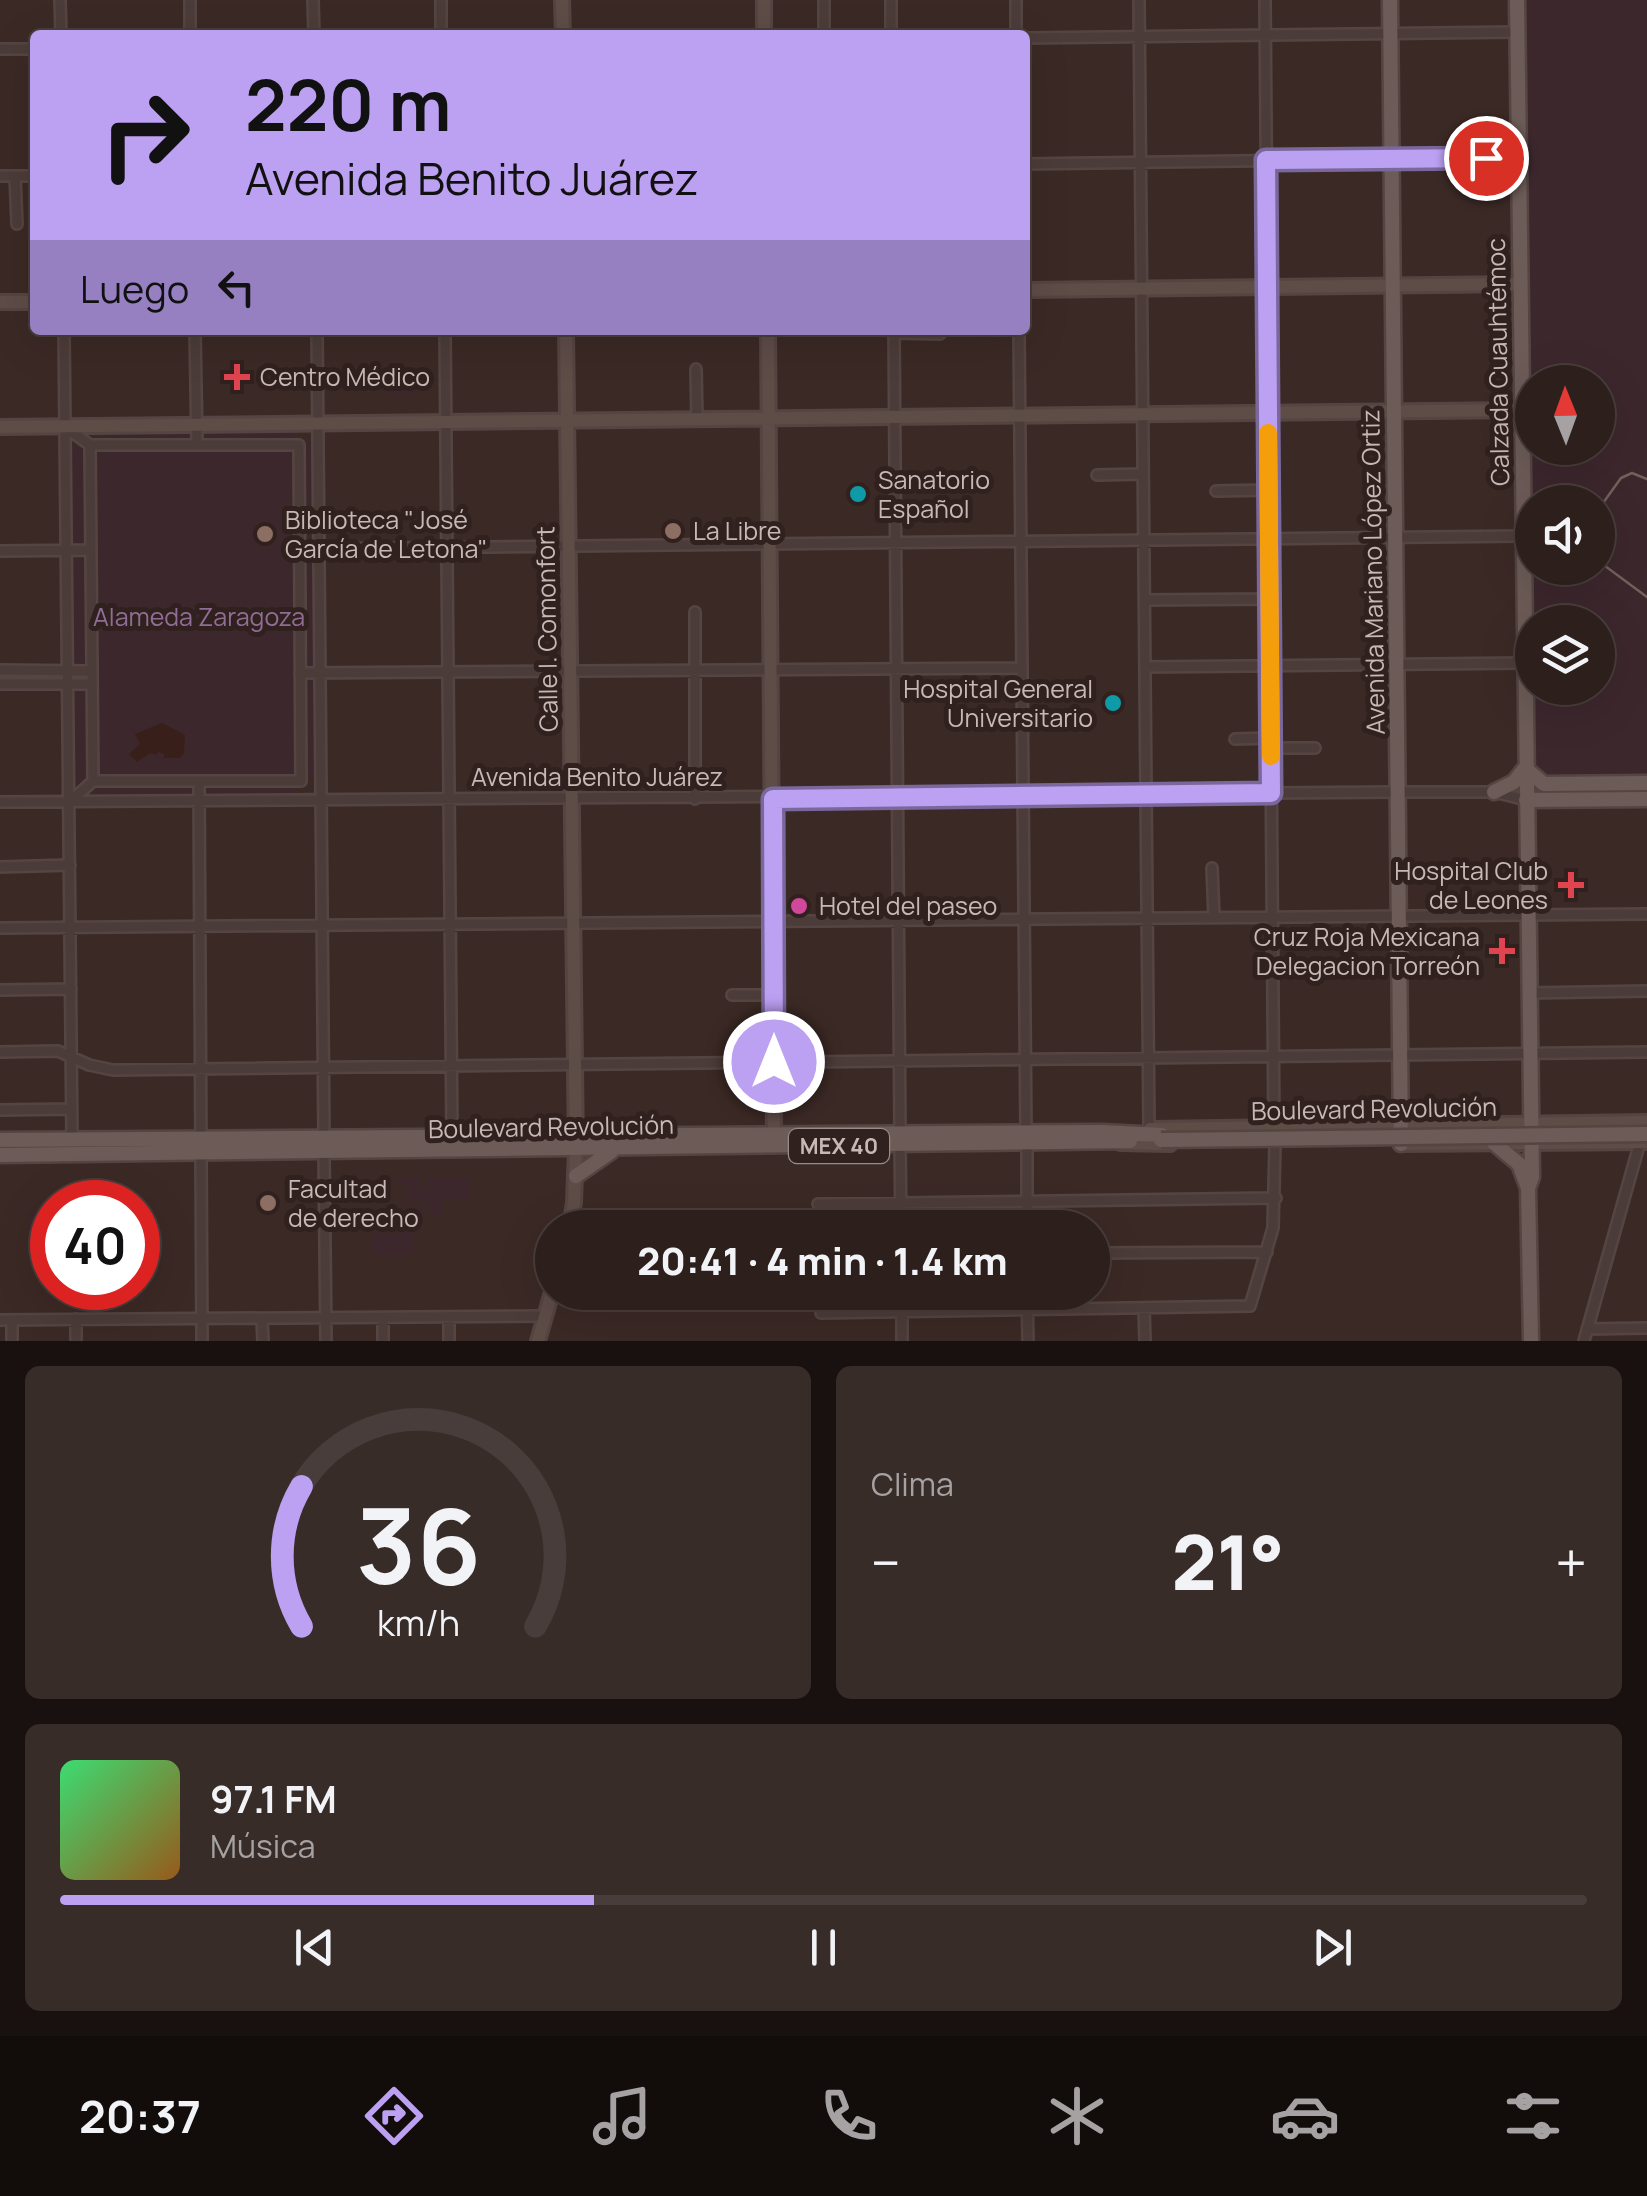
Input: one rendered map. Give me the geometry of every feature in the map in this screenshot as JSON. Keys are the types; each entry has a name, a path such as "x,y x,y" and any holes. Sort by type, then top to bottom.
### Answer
{"main road":[{"name":"Avenida Mariano López Ortiz","path":"1390,0 1401,1144"},
{"name":"Calzada Cuauhtémoc","path":"1517,0 1520,365"},
{"name":"Calzada Cuauhtémoc","path":"1524,705 1532,1142 1532,1178 1528,1188 1535,1331"},
{"path":"1494,792 1509,786 1525,768 1544,784 1647,783"},
{"name":"Avenida Benito Juárez","path":"1526,800 1647,799"},
{"name":"MEX 40","path":"0,1155 452,1137 576,1142 774,1134 900,1140 1026,1138"},
{"name":"Boulevard Revolución","path":"1026,1138 1157,1134 1646,1134"},
{"name":"MEX 40","path":"0,1140 201,1146"},
{"name":"Boulevard Revolución","path":"324,1145 576,1142 616,1149 900,1140"},
{"path":"1494,1143 1519,1164 1528,1188"},
{"path":"576,1176 616,1149"}],"street":[{"path":"60,0 61,30"},
{"path":"190,0 190,30"},
{"path":"314,0 314,30"},
{"path":"440,0 441,30"},
{"path":"562,0 563,30"},
{"path":"764,0 764,30"},
{"path":"824,0 824,30"},
{"path":"890,0 891,30"},
{"path":"1016,0 1016,30"},
{"path":"1139,0 1148,1058 1157,1134 1274,1127 1600,1122 1646,1134 1584,1341"},
{"path":"1264,0 1274,1127"},
{"path":"1030,38 1517,32"},
{"path":"0,50 30,49"},
{"path":"1030,164 1518,157"},
{"path":"0,176 30,176"},
{"path":"15,176 17,224"},
{"path":"1030,290 1519,284"},
{"path":"0,302 30,302"},
{"path":"64,335 72,1140"},
{"path":"195,335 197,445"},
{"path":"317,335 326,1341"},
{"path":"445,335 452,1137"},
{"name":"Calle I. Comonfort","path":"566,335 576,1142 572,1210"},
{"path":"768,335 774,1134"},
{"path":"894,335 901,1210"},
{"path":"1019,335 1027,1210"},
{"path":"696,370 697,419"},
{"path":"0,428 1515,410"},
{"path":"318,424 299,444 300,673 301,780 320,801"},
{"path":"64,427 90,446 299,444"},
{"path":"90,446 92,781"},
{"path":"1097,474 1143,474"},
{"path":"1216,490 1268,490"},
{"path":"300,549 1515,536"},
{"path":"0,551 91,550"},
{"path":"1144,600 1270,599"},
{"path":"695,612 695,799"},
{"path":"1145,666 1515,662"},
{"path":"300,673 1022,668"},
{"path":"0,670 92,671"},
{"path":"0,684 92,684"},
{"path":"1235,739 1315,748"},
{"path":"70,802 92,781 301,780"},
{"path":"199,781 202,1341"},
{"name":"Avenida Benito Juárez","path":"0,802 1398,792 1494,792 1526,800"},
{"path":"0,867 70,866"},
{"path":"1212,868 1214,917"},
{"path":"0,928 1647,914"},
{"path":"0,990 71,989"},
{"path":"1528,993 1647,992"},
{"path":"732,994 774,994"},
{"path":"0,1052 58,1051 113,1070 1647,1052"},
{"path":"0,1110 72,1109"},
{"path":"1600,1122 1596,1131 1600,1142"},
{"name":"Boulevard Revolución","path":"1102,1138 1275,1145 1600,1142 1646,1134"},
{"path":"1110,1309 1250,1306 1267,1252 1276,1198 1275,1145"},
{"path":"818,1204 1276,1198"},
{"path":"1110,1253 1267,1252"},
{"path":"1144,1308 1144,1341"},
{"path":"538,1341 548,1310"},
{"path":"821,1313 1028,1310 1028,1341"},
{"path":"902,1312 902,1341"},
{"path":"0,1320 546,1316"},
{"path":"449,1317 449,1341"},
{"path":"383,1318 383,1341"},
{"path":"76,1319 76,1341"},
{"path":"262,1319 262,1341"},
{"path":"12,1320 12,1341"},
{"path":"1587,1329 1647,1328"}],"green space":[{"path":"1520,0 1647,0 1647,780 1533,777 1532,705 1615,705 1615,605 1530,605 1530,585 1615,585 1615,485 1528,485 1528,465 1615,465 1615,365 1526,365"},
{"path":"415,367 416,394 390,395 389,368"},
{"path":"89,428 295,428 295,442 90,443"},
{"name":"Alameda Zaragoza","path":"316,443 317,668 305,669 316,675 318,779 296,783 295,797 97,799 92,452 300,450 301,445"},
{"path":"67,448 89,448 88,546 68,547"},
{"path":"68,553 88,553 89,667 71,667"},
{"path":"65,662 66,692 0,693 0,663"},
{"path":"70,680 90,681 89,779 70,784"},
{"path":"397,1177 420,1177 428,1198 428,1178 470,1178 470,1199 441,1199 442,1216 429,1214 428,1202 407,1201 406,1184 398,1184"},
{"path":"422,1207 424,1217 414,1217 413,1254 371,1256 372,1233 406,1234 406,1218 397,1209"}],"shaded area":[{"path":"162,723 185,735 184,753 180,758 163,758 165,754 150,753 137,762 129,754 140,744 135,734"}],"tram line":[{"path":"1615,486 1632,473 1647,479"},
{"path":"1615,573 1647,597"}],"slow traffic":[{"path":"1268,433 1271,756"}],"place":[{"name":"Centro Médico","path":"237,377"},
{"name":"Sanatorio Español","path":"858,494"},
{"name":"La Libre","path":"673,531"},
{"name":"Biblioteca \"José García de Letona\"","path":"265,534"},
{"name":"Hospital General Universitario","path":"1113,703"},
{"name":"Hospital Club de Leones","path":"1571,885"},
{"name":"Hotel del paseo","path":"799,906"},
{"name":"Cruz Roja Mexicana Delegacion Torreón","path":"1502,951"},
{"name":"Facultad de derecho","path":"268,1203"}],"route":[{"path":"774,1062 773,799 1271,793 1266,160 1486,158"}]}
